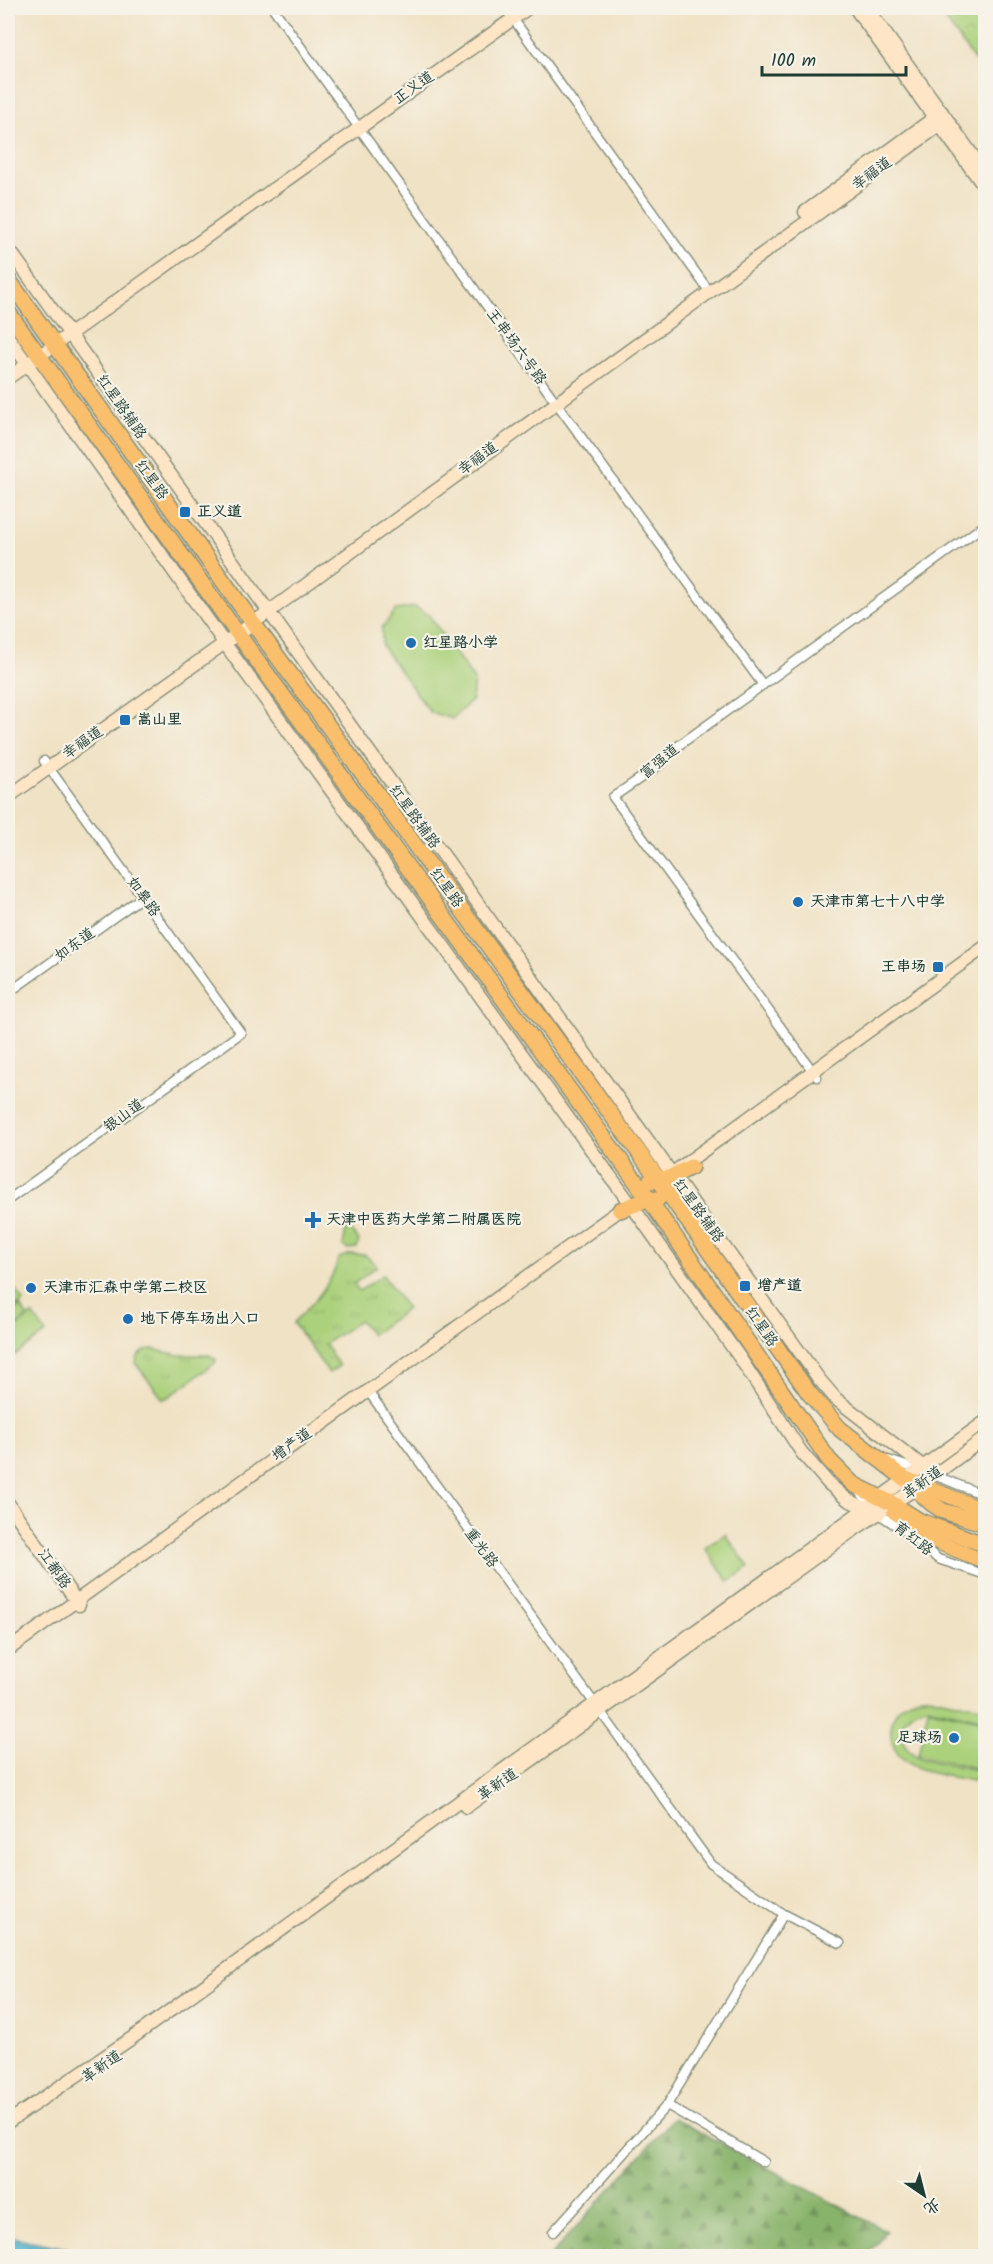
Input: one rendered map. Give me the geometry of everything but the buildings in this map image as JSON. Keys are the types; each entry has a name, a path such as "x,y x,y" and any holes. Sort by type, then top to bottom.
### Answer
{"highway":[{"name":"红星路","path":"8,279 251,620 646,1163 647,1194 815,1442 828,1460 879,1506"},
{"name":"红星路","path":"8,312 31,357 236,630 631,1175"},
{"path":"647,1194 689,1165"},
{"path":"631,1175 647,1194"},
{"path":"631,1175 633,1190 647,1194"},
{"name":"红星路","path":"647,1194 668,1202 681,1212 808,1393 840,1429 874,1455 916,1478"},
{"path":"916,1478 943,1511 986,1524"},
{"name":"育红路","path":"879,1506 986,1545"}],"main road":[{"path":"916,1478 986,1511"},
{"path":"879,1506 906,1520 920,1535 986,1562"}],"street":[{"name":"王串场六号路","path":"273,8 554,400 763,685"},
{"name":"正义道","path":"8,378 31,357 512,13 528,8"},
{"path":"855,8 986,174"},
{"path":"867,8 986,189"},
{"path":"512,13 707,289"},
{"name":"幸福道","path":"8,788 47,764 265,610 941,119"},
{"name":"红星路辅路","path":"8,248 265,610 647,1194 740,1358 802,1453 829,1484 848,1500 879,1506"},
{"name":"红星路辅路","path":"8,337 31,357 222,640 647,1194 827,1389 859,1417 916,1478"},
{"name":"正义道","path":"8,368 31,357"},
{"name":"富强道","path":"815,1074 613,797 661,764 678,746 986,524"},
{"name":"幸福道","path":"8,797 47,764"},
{"name":"如皋路","path":"47,764 241,1033"},
{"name":"如东道","path":"8,993 142,897"},
{"path":"815,1074 986,946"},
{"path":"689,1165 986,954"},
{"name":"银山道","path":"8,1200 241,1033"},
{"name":"增产道","path":"8,1656 56,1618 71,1601 370,1393 647,1194"},
{"name":"重光路","path":"370,1393 711,1864 784,1914 840,1943"},
{"name":"革新道","path":"8,2130 110,2061 879,1506 986,1421"},
{"name":"革新道","path":"916,1478 934,1474 986,1437"},
{"path":"934,1474 986,1496"},
{"name":"江都路","path":"8,1503 71,1601"},
{"name":"育红路","path":"879,1506 938,1559 986,1575"},
{"name":"江都路","path":"8,1515 71,1601"},
{"name":"增产道","path":"8,1650 56,1618"},
{"name":"革新道","path":"8,2121 132,2038 597,1709"},
{"path":"553,2232 667,2105 784,1914"},
{"path":"667,2105 764,2162"}],"green space":[{"path":"985,8 985,75 938,9"},
{"path":"415,607 429,615 474,680 472,700 452,719 430,712 382,646 382,628 396,610"},
{"path":"348,1228 359,1240 357,1248 347,1249 343,1246"},
{"path":"350,1254 365,1255 377,1266 354,1284 359,1291 383,1275 407,1309 371,1335 360,1320 325,1344 339,1366 329,1373 293,1323 320,1294 336,1268 339,1258"},
{"path":"10,1283 24,1301 8,1313 8,1284"},
{"path":"20,1306 28,1317 8,1331 8,1315"},
{"path":"33,1314 46,1333 11,1358 8,1353 8,1333"},
{"path":"153,1349 178,1355 209,1355 216,1359 215,1363 163,1399 136,1364 138,1356 146,1350"},
{"path":"725,1534 749,1567 729,1582 705,1548"},
{"path":"921,1696 985,1708 985,1720 927,1707 917,1710 904,1721 902,1737 911,1752 920,1758 985,1772 985,1783 922,1770 908,1763 897,1753 891,1740 892,1723 896,1713 902,1705"},
{"name":"足球场","path":"928,1709 985,1721 985,1770 918,1755"},
{"path":"674,2118 886,2231 866,2256 550,2256"}],"water":[{"path":"8,2236 104,2256 8,2256"}],"place":[{"name":"正义道","path":"185,512"},
{"name":"红星路小学","path":"411,643"},
{"name":"嵩山里","path":"125,720"},
{"name":"天津市第七十八中学","path":"798,902"},
{"name":"王串场","path":"938,967"},
{"name":"天津中医药大学第二附属医院","path":"313,1220"},
{"name":"增产道","path":"745,1286"},
{"name":"天津市汇森中学第二校区","path":"31,1288"},
{"name":"地下停车场出入口","path":"128,1319"},
{"name":"足球场","path":"954,1738"}]}
